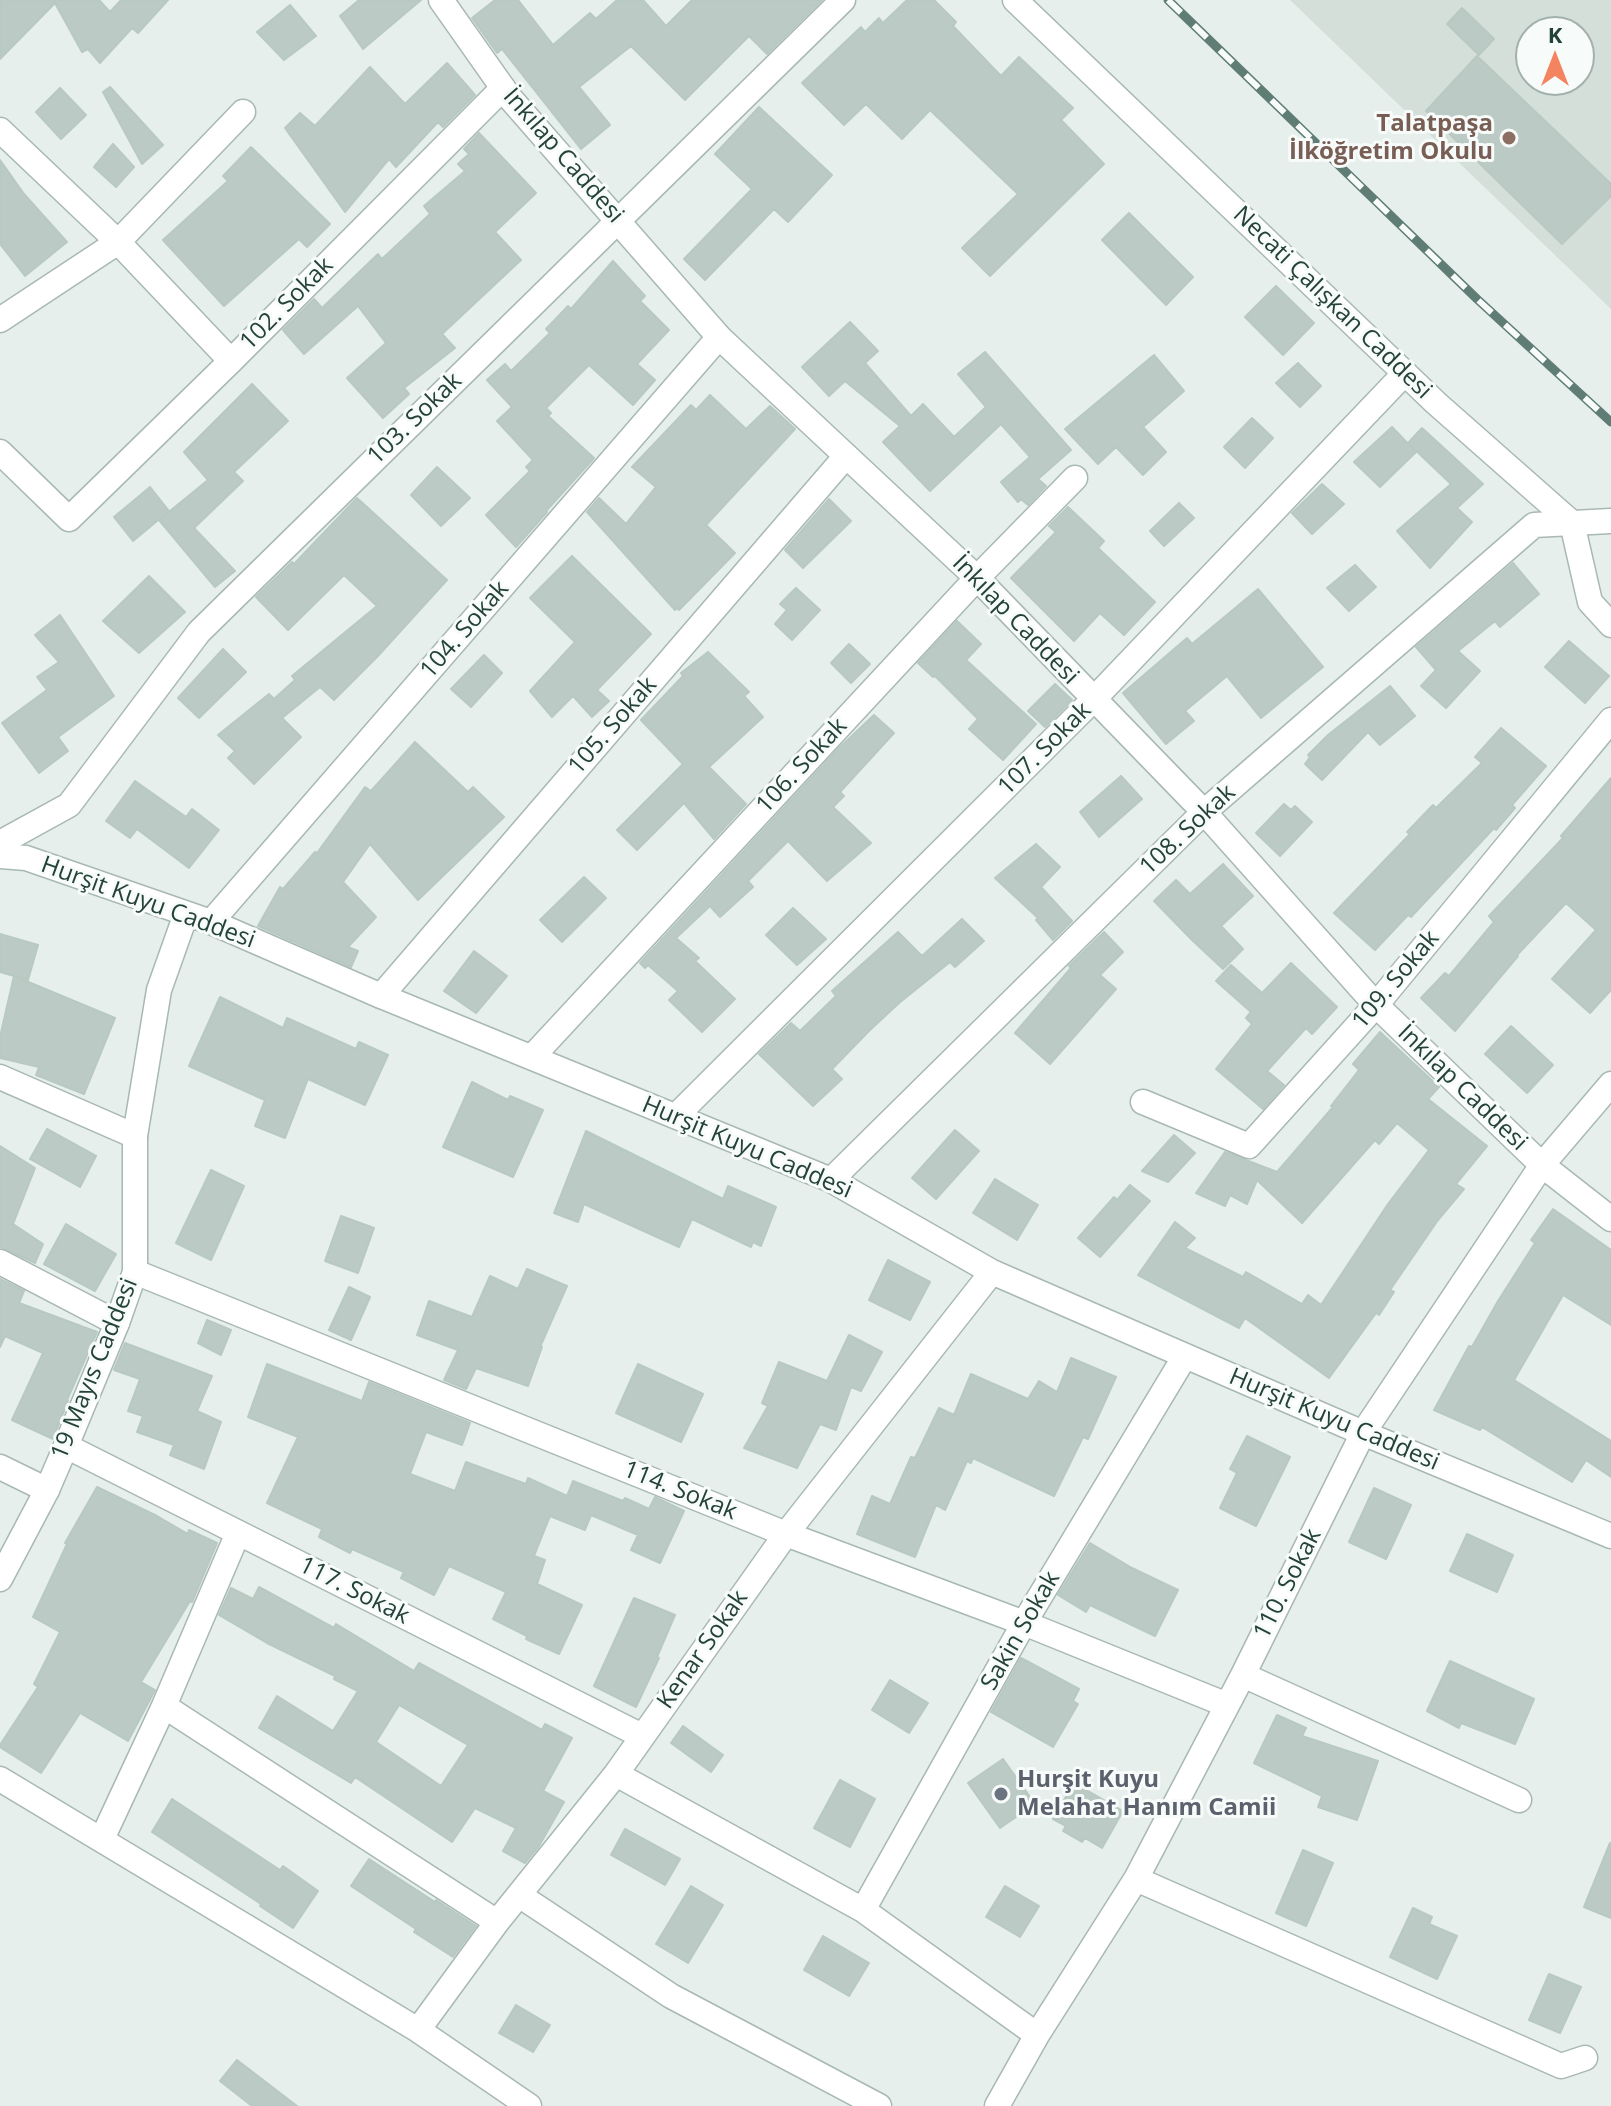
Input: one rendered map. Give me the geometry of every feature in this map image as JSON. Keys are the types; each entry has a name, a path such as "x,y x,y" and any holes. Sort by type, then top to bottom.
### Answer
{"street":[{"name":"İnkılap Caddesi","path":"441,0 503,88 719,337 977,578 1204,812 1376,1005 1542,1165 1611,1219"},
{"name":"103. Sokak","path":"0,843 69,805 199,632 843,0"},
{"name":"Necati Çalışkan Caddesi","path":"1015,0 1405,373 1572,523"},
{"name":"102. Sokak","path":"0,452 69,519 503,88"},
{"path":"0,320 118,242 243,112"},
{"path":"0,130 118,242 231,361"},
{"name":"104. Sokak","path":"211,922 719,337"},
{"name":"107. Sokak","path":"676,1116 1093,700 1405,373"},
{"name":"105. Sokak","path":"381,996 846,456"},
{"name":"106. Sokak","path":"532,1057 977,578 1075,478"},
{"name":"108. Sokak","path":"831,1180 1204,812 1534,525 1611,521"},
{"path":"1572,523 1590,602 1611,625"},
{"name":"109. Sokak","path":"1143,1102 1249,1146 1376,1005 1611,720"},
{"name":"Hurşit Kuyu Caddesi","path":"0,856 26,858 211,922 381,996 831,1180 992,1272 1363,1433 1611,1536"},
{"name":"19 Mayıs Caddesi","path":"0,1579 47,1490 135,1272 135,1136 159,990 186,914"},
{"path":"0,1077 135,1136"},
{"name":"110. Sokak","path":"997,2106 1037,2035 1136,1879 1243,1675 1363,1433 1542,1165 1611,1084"},
{"path":"0,1262 117,1323"},
{"name":"114. Sokak","path":"135,1272 786,1534 1024,1623 1227,1705"},
{"name":"Kenar Sokak","path":"418,2030 497,1922 616,1774 786,1534 992,1272"},
{"name":"Sakin Sokak","path":"863,1910 1024,1623 1185,1356"},
{"name":"117. Sokak","path":"66,1446 642,1736"},
{"path":"0,1467 47,1490"},
{"path":"102,1839 164,1706 238,1533"},
{"path":"1243,1675 1519,1800"},
{"path":"164,1706 497,1922"},
{"path":"616,1774 863,1910 1037,2035"},
{"path":"0,1779 418,2030 529,2106"},
{"path":"1136,1879 1561,2066 1585,2058"},
{"path":"519,1895 671,1996 879,2106"}],"shaded area":[{"path":"1290,0 1611,0 1611,309"}],"building":[{"path":"0,0 99,0 110,12 121,0 168,0 138,33 132,28 100,63 88,49 82,52 55,3 0,59"},
{"path":"359,0 421,0 363,49 340,16"},
{"path":"495,0 518,0 553,45 590,13 596,19 617,0 643,0 666,26 692,0 822,0 767,54 749,36 685,100 631,46 579,87 610,125 581,149 502,49 497,53 472,18"},
{"path":"907,0 934,0 956,22 953,26 1001,76 1019,57 1073,108 1061,120 1104,164 990,276 962,248 1018,194 930,110 902,139 866,104 844,125 802,83 861,27 865,32 879,18 883,23"},
{"path":"290,5 316,36 284,60 257,32"},
{"path":"1462,8 1494,39 1479,55 1447,24"},
{"name":"Talatpaşa İlköğretim Okulu","path":"1477,56 1515,92 1515,96 1519,96 1611,184 1611,196 1562,244 1426,111"},
{"path":"447,63 475,95 443,127 438,122 396,167 389,159 345,212 285,128 300,113 315,126 370,67 405,104"},
{"path":"110,87 163,145 142,164 103,92"},
{"path":"60,88 86,115 61,139 36,112"},
{"path":"759,107 832,175 788,222 774,209 705,280 684,259 752,189 715,154"},
{"path":"479,133 536,193 495,232 521,260 442,334 455,348 404,388 409,394 383,418 347,378 386,343 358,306 304,354 283,330 314,299 322,308 378,254 382,259 430,214 424,206 465,171 458,164 469,154 464,149"},
{"path":"113,144 134,167 116,187 94,167"},
{"path":"251,147 330,224 307,247 299,239 224,306 163,240 228,181 223,176"},
{"path":"0,160 24,194 67,242 25,276 0,244"},
{"path":"1129,213 1193,277 1166,305 1102,240"},
{"path":"613,261 645,296 640,301 669,330 637,364 655,380 633,405 589,365 546,408 551,413 548,416 594,458 516,547 486,515 530,471 526,467 533,460 497,421 512,407 487,380 505,364 511,371 550,333 546,329 568,306 571,309"},
{"path":"1276,286 1314,323 1283,355 1245,317"},
{"path":"850,322 878,351 865,363 911,416 923,404 954,437 986,407 958,374 985,352 1071,450 1038,479 1046,486 1028,505 1021,499 1018,502 1001,482 1030,457 1001,424 930,491 883,442 900,426 845,381 829,396 802,367"},
{"path":"1154,355 1184,391 1143,427 1166,452 1143,475 1116,447 1098,464 1065,429"},
{"path":"1298,363 1321,386 1300,407 1276,383"},
{"path":"252,384 288,421 234,472 243,481 194,528 235,571 215,587 159,520 208,480 184,452"},
{"path":"710,395 746,429 770,406 795,429 706,525 735,553 679,610 675,610 587,512 599,498 626,524 656,487 632,467 691,405 696,410"},
{"path":"1252,418 1273,438 1245,468 1224,447"},
{"path":"1392,427 1416,452 1380,487 1354,462"},
{"path":"1422,428 1483,484 1457,508 1472,522 1430,568 1397,531 1451,484 1408,443"},
{"path":"437,467 470,498 441,526 411,495"},
{"path":"1322,484 1344,504 1312,534 1292,513"},
{"path":"150,487 169,511 133,541 114,517"},
{"path":"357,498 447,580 334,700 320,687 282,718 301,737 254,784 228,758 235,751 218,735 269,694 274,699 295,680 292,676 377,606 344,575 288,630 256,597 292,562 294,564"},
{"path":"829,499 851,521 803,568 785,550"},
{"path":"1179,503 1194,518 1164,546 1150,531"},
{"path":"1068,507 1104,541 1098,548 1155,602 1124,635 1100,613 1074,641 1011,578 1056,532 1049,526"},
{"path":"572,556 651,634 597,690 609,701 592,717 573,696 552,717 530,691 575,642 530,598"},
{"path":"1513,563 1539,594 1500,627 1495,621 1458,651 1480,671 1446,708 1421,686 1436,670 1416,647"},
{"path":"1355,565 1376,587 1349,611 1327,588"},
{"path":"149,576 185,612 139,653 103,621"},
{"path":"796,588 820,610 792,640 775,624 787,610 780,604"},
{"path":"1258,589 1323,667 1261,718 1227,676 1185,711 1194,721 1166,744 1123,693 1187,638 1192,644"},
{"path":"60,615 114,696 58,737 68,751 39,773 2,723 47,690 37,677 59,662 35,635"},
{"path":"957,621 981,644 966,660 1036,724 1003,760 969,729 978,719 918,663"},
{"path":"1569,641 1609,676 1585,703 1545,667"},
{"path":"849,644 870,664 851,683 831,663"},
{"path":"223,649 246,672 199,718 178,698"},
{"path":"708,652 749,692 744,696 763,717 709,767 746,804 714,839 684,803 637,850 617,830 683,764 641,720 683,676 681,673"},
{"path":"484,655 502,673 471,707 451,689"},
{"path":"1055,684 1072,700 1045,727 1028,711"},
{"path":"1390,686 1415,716 1380,745 1368,732 1322,780 1305,764 1310,757 1308,755 1328,735"},
{"path":"874,715 894,733 840,792 844,796 833,807 871,843 827,881 788,841 748,881 753,887 720,917 710,906 676,938 699,958 695,961 735,999 702,1032 669,1000 678,991 648,965 645,968 640,963 840,747"},
{"path":"1501,728 1546,766 1512,805 1515,808 1496,830 1494,828 1411,917 1408,915 1375,950 1334,913 1410,834 1407,832 1433,805 1436,808 1482,763 1475,757"},
{"path":"415,742 468,792 473,787 504,817 418,900 370,844 343,882 376,917 348,947 358,951 351,967 258,926 280,887 283,889 317,853 365,787 371,791"},
{"path":"1121,776 1142,799 1099,837 1080,812"},
{"path":"1611,778 1611,990 1590,1013 1552,979 1596,930 1566,903 1517,955 1455,1031 1421,998 1445,973 1449,976 1494,922 1489,916 1563,838 1561,836"},
{"path":"135,781 186,817 192,809 219,830 189,868 137,829 130,838 106,821"},
{"path":"1284,804 1291,810 1295,806 1312,822 1280,856 1256,833"},
{"path":"1036,844 1060,867 1041,887 1072,921 1053,940 1036,920 1038,918 995,878"},
{"path":"1223,864 1253,896 1221,926 1243,949 1223,969 1154,901 1176,880 1190,894"},
{"path":"584,877 606,898 562,942 540,920"},
{"path":"793,908 826,939 797,965 766,935"},
{"path":"962,919 984,941 955,967 950,962 870,1030 832,1069 842,1079 813,1106 759,1054 791,1023 800,1031 836,996 832,991 898,932 922,956"},
{"path":"1104,932 1123,952 1100,975 1116,989 1050,1064 1015,1033 1071,968 1069,966"},
{"path":"0,934 38,945 28,980 0,972"},
{"path":"474,951 507,976 476,1013 444,991"},
{"path":"1291,963 1337,1007 1312,1034 1306,1028 1267,1071 1284,1085 1263,1109 1216,1069 1252,1024 1246,1018 1251,1012 1216,981 1231,965 1262,993"},
{"path":"14,976 115,1018 84,1094 36,1075 39,1067 0,1058 0,1037"},
{"path":"220,997 283,1028 287,1018 356,1049 359,1042 388,1055 365,1105 308,1079 285,1138 255,1126 265,1100 189,1066"},
{"path":"1511,1026 1553,1065 1527,1093 1485,1054"},
{"path":"1380,1032 1439,1087 1428,1099 1487,1146 1456,1184 1464,1189 1438,1220 1390,1290 1394,1292 1379,1315 1376,1313 1329,1378 1245,1318 1239,1328 1138,1275 1175,1222 1195,1238 1185,1248 1243,1277 1246,1272 1302,1304 1308,1295 1321,1305 1388,1204 1429,1150 1397,1123 1379,1144 1375,1140 1302,1223 1257,1180 1247,1204 1230,1195 1225,1206 1196,1193 1225,1152 1277,1172 1333,1107 1359,1070 1353,1064"},
{"path":"472,1082 508,1100 510,1096 543,1110 513,1177 443,1147"},
{"path":"47,1129 96,1156 80,1187 30,1159"},
{"path":"955,1130 979,1151 936,1199 912,1178"},
{"path":"586,1131 723,1199 728,1186 776,1207 761,1246 753,1242 751,1247 692,1219 679,1247 584,1204 578,1222 554,1213"},
{"path":"1174,1135 1195,1153 1168,1182 1142,1171"},
{"path":"0,1146 35,1168 13,1224 43,1244 35,1263 0,1247"},
{"path":"211,1170 244,1186 211,1260 176,1243"},
{"path":"995,1179 1038,1205 1017,1240 973,1213"},
{"path":"1130,1185 1150,1201 1100,1257 1078,1238 1114,1197 1117,1200"},
{"path":"1553,1209 1611,1250 1611,1325 1563,1295 1514,1380 1611,1441 1611,1477 1586,1460 1572,1482 1482,1427 1480,1430 1434,1410 1469,1346 1472,1347 1535,1243 1531,1240"},
{"path":"341,1216 374,1228 358,1273 325,1261"},
{"path":"66,1224 116,1254 95,1291 44,1264"},
{"path":"888,1260 930,1282 910,1320 869,1300"},
{"path":"527,1269 567,1286 540,1347 528,1386 476,1368 466,1389 444,1380 458,1350 417,1335 429,1301 472,1317 490,1276 518,1289"},
{"path":"0,1279 24,1291 19,1303 97,1332 53,1439 12,1420 43,1353 5,1336 0,1347"},
{"path":"349,1287 370,1297 351,1340 329,1330"},
{"path":"207,1320 231,1330 221,1355 198,1343"},
{"path":"849,1335 882,1352 861,1391 851,1387 836,1430 820,1424 797,1468 744,1448 768,1406 762,1403 779,1362 827,1381"},
{"path":"125,1343 212,1376 197,1411 221,1422 204,1469 170,1455 174,1445 137,1432 143,1416 128,1411 140,1379 114,1370"},
{"path":"1071,1358 1116,1377 1088,1439 1083,1437 1054,1496 973,1458 971,1463 967,1461 945,1510 936,1505 915,1557 857,1534 872,1496 890,1504 911,1457 915,1458 939,1408 954,1415 971,1374 1028,1399 1039,1381 1057,1392"},
{"path":"267,1364 362,1401 369,1382 470,1423 462,1445 426,1432 410,1474 455,1491 466,1462 526,1484 528,1478 567,1496 573,1481 649,1509 655,1497 684,1511 660,1563 631,1550 638,1535 591,1515 585,1530 550,1516 534,1556 545,1560 537,1584 582,1605 559,1654 493,1619 506,1592 449,1566 434,1595 401,1578 404,1572 352,1549 350,1553 319,1537 322,1529 267,1503 298,1437 248,1417"},
{"path":"638,1364 703,1394 681,1442 616,1413"},
{"path":"1247,1436 1290,1457 1256,1526 1220,1508 1237,1473 1230,1469"},
{"path":"97,1487 188,1534 189,1530 217,1543 192,1602 141,1682 155,1690 128,1741 80,1713 41,1773 0,1745 38,1687 34,1684 60,1632 33,1617 65,1543"},
{"path":"1374,1488 1411,1505 1386,1559 1349,1542"},
{"path":"1467,1534 1513,1555 1497,1592 1450,1571"},
{"path":"1090,1543 1178,1590 1155,1636 1090,1605 1086,1612 1058,1595"},
{"path":"259,1587 334,1628 336,1624 414,1671 419,1663 542,1730 545,1724 572,1738 543,1791 564,1802 539,1846 525,1863 503,1851 516,1828 475,1808 452,1842 355,1777 351,1783 259,1728 277,1696 333,1731 358,1691 219,1615 231,1588 253,1599","holes":["399,1705 468,1745 441,1786 376,1742"]},
{"path":"634,1598 675,1615 636,1707 594,1686"},
{"path":"1021,1658 1079,1689 1073,1701 1078,1704 1053,1747 991,1712"},
{"path":"1450,1661 1534,1699 1515,1744 1461,1723 1459,1728 1427,1711"},
{"path":"890,1680 928,1703 909,1733 872,1710"},
{"path":"1277,1715 1306,1728 1302,1736 1378,1761 1357,1820 1318,1807 1322,1796 1254,1763"},
{"path":"683,1726 723,1755 711,1772 671,1743"},
{"name":"Hurşit Kuyu Melahat Hanım Camii","path":"1003,1759 1035,1804 1000,1828 968,1783"},
{"path":"840,1780 875,1799 850,1847 814,1828"},
{"path":"1074,1783 1123,1811 1102,1848 1085,1838 1082,1842 1063,1831 1066,1826 1053,1819"},
{"path":"172,1799 280,1870 283,1866 318,1891 293,1928 152,1832"},
{"path":"625,1829 680,1859 665,1885 611,1855"},
{"path":"1611,1844 1611,1918 1584,1907"},
{"path":"1303,1850 1333,1863 1306,1926 1276,1913"},
{"path":"369,1859 476,1926 453,1957 351,1886"},
{"path":"691,1886 723,1905 688,1963 656,1944"},
{"path":"1005,1886 1039,1906 1020,1937 986,1917"},
{"path":"1413,1908 1432,1917 1429,1924 1457,1936 1437,1979 1390,1957"},
{"path":"823,1936 869,1963 849,1996 804,1970"},
{"path":"1549,1974 1581,1987 1560,2033 1529,2020"},
{"path":"516,2005 550,2025 533,2052 499,2033"},
{"path":"237,2060 297,2106 252,2106 220,2081"}],"railway":[{"path":"1168,0 1477,299 1611,422"}],"place":[{"name":"Talatpaşa İlköğretim Okulu","path":"1509,138"},
{"name":"Hurşit Kuyu Melahat Hanım Camii","path":"1001,1794"}]}
